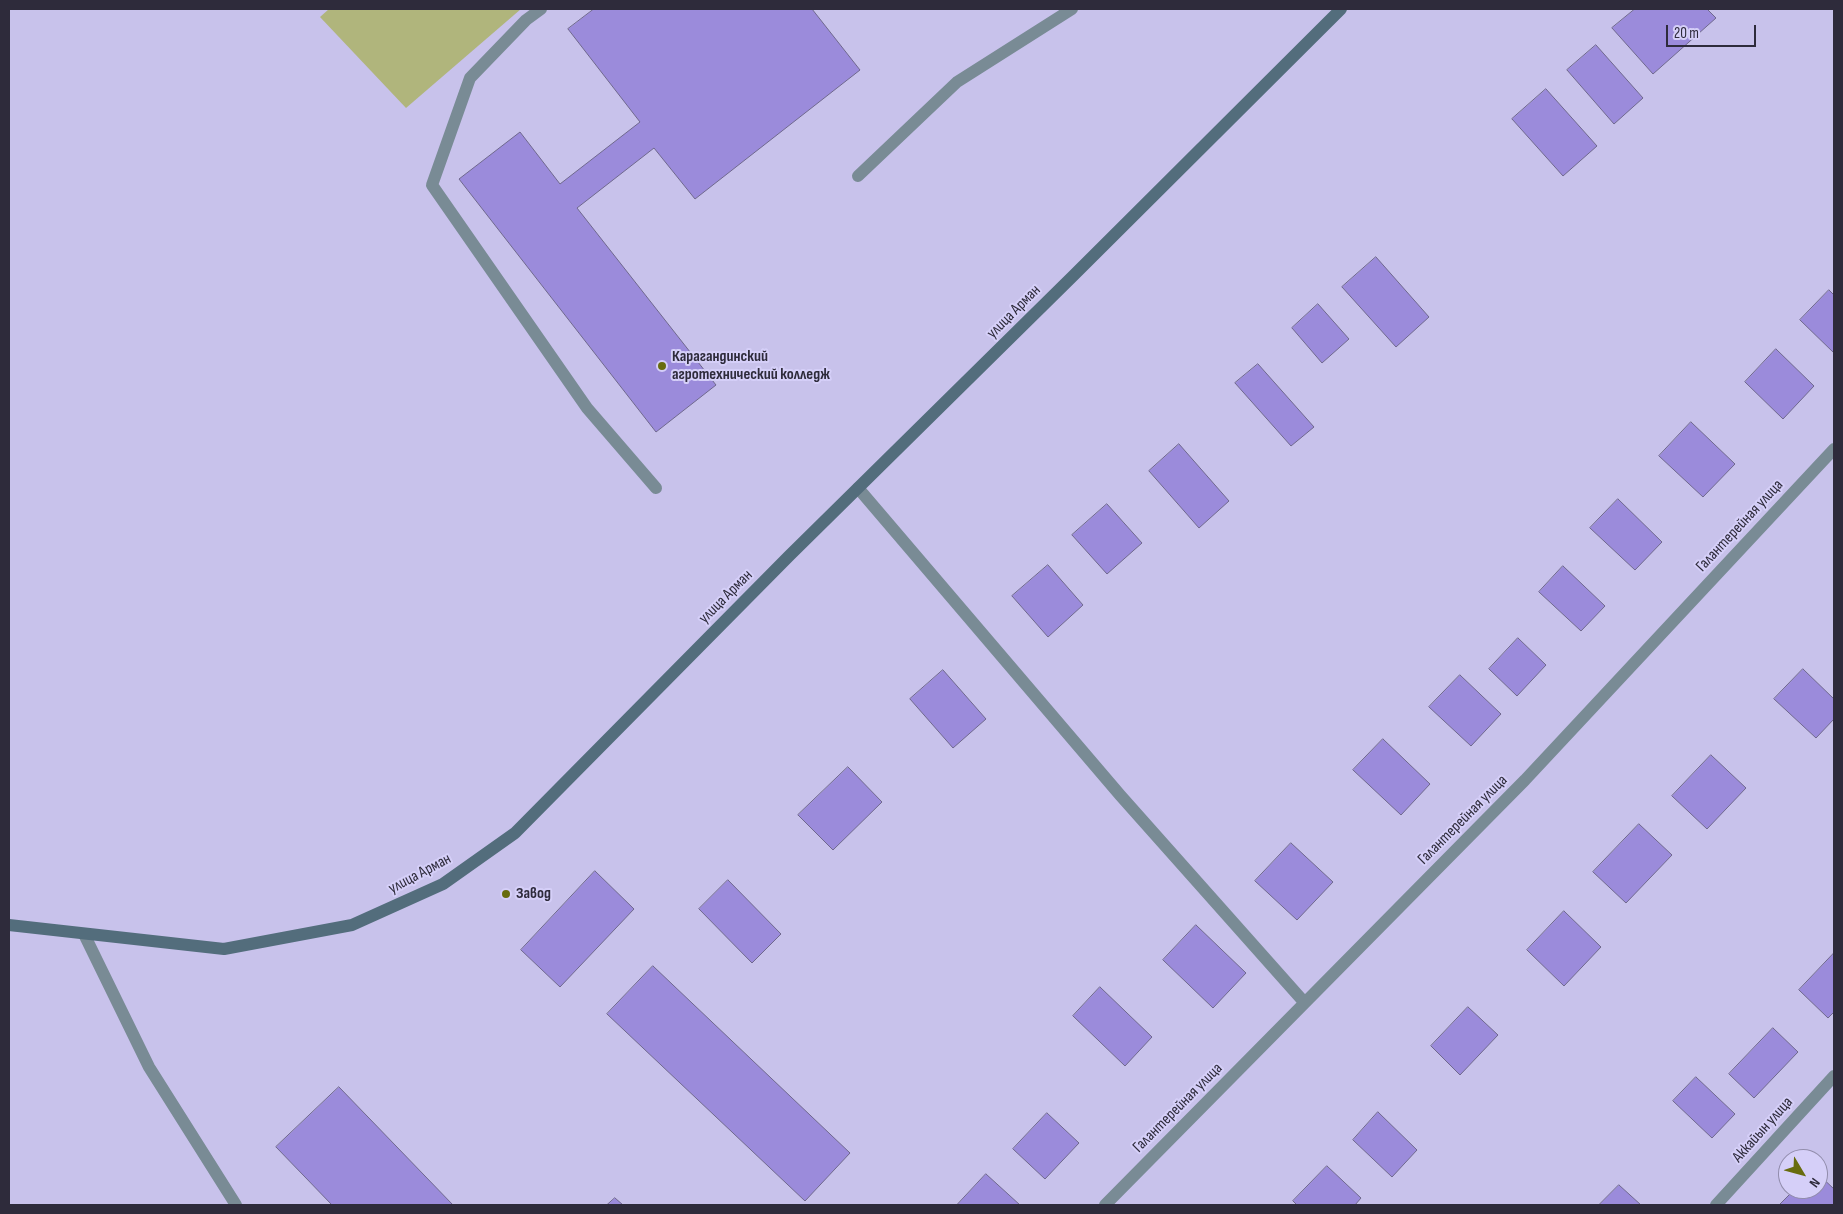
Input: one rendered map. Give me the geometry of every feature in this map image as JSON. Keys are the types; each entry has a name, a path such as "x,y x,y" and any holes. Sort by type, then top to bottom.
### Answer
{"street":[{"path":"541,9 526,20 470,78 432,185 587,408 656,488"},
{"path":"858,176 957,82 1072,9"},
{"name":"улица Арман","path":"9,925 224,949 352,925 443,884 515,833 858,488 1341,9"},
{"name":"Галантерейная улица","path":"1105,1205 1525,780 1834,449"},
{"path":"858,488 1120,795 1304,1002"},
{"path":"84,934 149,1067 236,1205"},
{"name":"Аккайын улица","path":"1716,1205 1834,1076"}],"green space":[{"path":"329,9 521,9 406,108 320,17"}],"building":[{"path":"594,9 812,9 860,70 695,199 654,148 577,208 716,385 656,432 459,179 520,132 560,184 640,122 568,29"},
{"path":"1635,9 1707,9 1716,18 1653,74 1612,28"},
{"path":"1596,45 1643,98 1614,124 1567,70"},
{"path":"1546,89 1597,146 1563,176 1512,119"},
{"path":"1376,257 1429,317 1396,347 1342,287"},
{"path":"1829,290 1834,295 1834,353 1800,320"},
{"path":"1318,304 1349,339 1322,363 1292,328"},
{"path":"1776,349 1814,386 1783,419 1745,382"},
{"path":"1258,364 1314,427 1291,446 1235,383"},
{"path":"1691,422 1735,464 1703,497 1659,456"},
{"path":"1179,444 1229,501 1199,528 1149,471"},
{"path":"1618,499 1662,542 1635,570 1590,528"},
{"path":"1107,504 1142,543 1107,574 1072,535"},
{"path":"1048,565 1083,605 1048,637 1012,596"},
{"path":"1563,566 1605,606 1581,631 1539,592"},
{"path":"1518,638 1546,665 1517,696 1489,669"},
{"path":"1803,669 1834,699 1834,719 1816,738 1774,699"},
{"path":"943,670 986,719 953,748 910,699"},
{"path":"1460,675 1501,714 1471,746 1429,707"},
{"path":"1383,739 1430,784 1401,815 1353,770"},
{"path":"1711,755 1746,788 1707,829 1672,796"},
{"path":"848,767 882,802 833,850 798,815"},
{"path":"1639,824 1672,855 1626,903 1593,872"},
{"path":"1291,843 1333,882 1297,920 1255,881"},
{"path":"595,871 634,909 560,987 521,950"},
{"path":"728,880 781,934 752,963 699,909"},
{"path":"1564,911 1601,947 1564,986 1527,950"},
{"path":"1196,925 1246,973 1213,1008 1163,960"},
{"path":"1834,953 1834,1012 1828,1018 1799,990"},
{"path":"653,966 850,1153 805,1201 607,1014"},
{"path":"1100,987 1152,1037 1125,1066 1073,1016"},
{"path":"1468,1007 1498,1035 1460,1075 1431,1046"},
{"path":"1773,1028 1798,1052 1754,1098 1729,1074"},
{"path":"1696,1077 1735,1114 1712,1138 1673,1101"},
{"path":"339,1087 453,1205 332,1205 276,1147"},
{"path":"1378,1112 1417,1150 1392,1177 1353,1140"},
{"path":"1047,1113 1079,1143 1045,1179 1013,1149"},
{"path":"1327,1166 1361,1198 1355,1205 1297,1205 1293,1201"},
{"path":"986,1174 1020,1205 957,1205"},
{"path":"1828,1183 1834,1189 1834,1205 1779,1205 1785,1199 1828,1199"},
{"path":"1619,1185 1641,1205 1599,1205"},
{"path":"615,1198 623,1205 607,1205"}],"place":[{"name":"Карагандинский агротехнический колледж","path":"662,366"},
{"name":"Завод","path":"506,894"}]}
